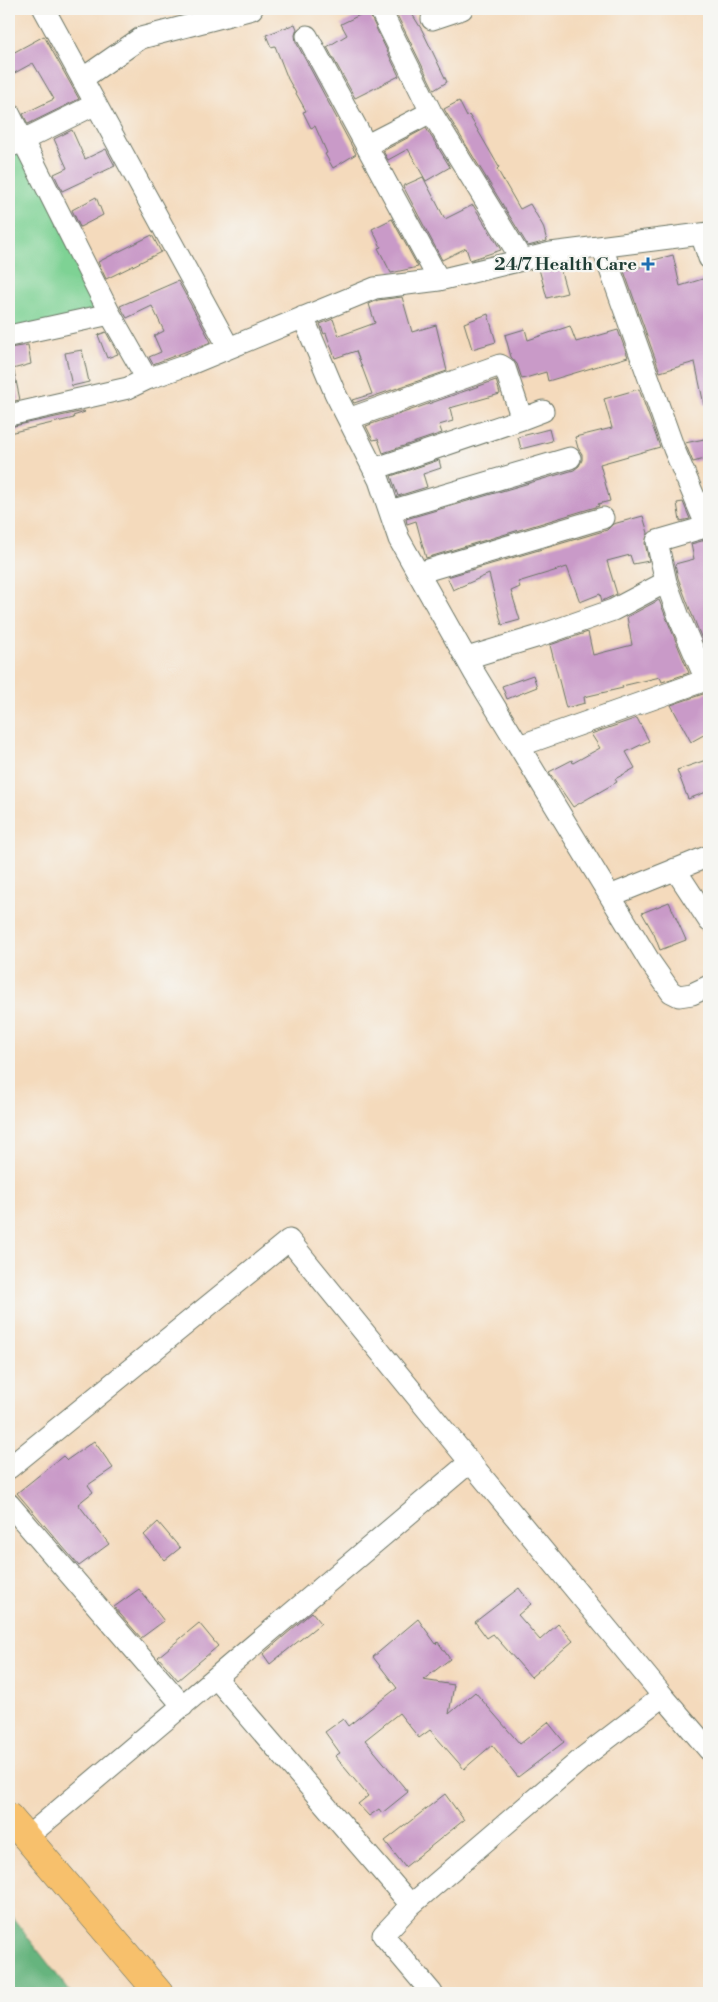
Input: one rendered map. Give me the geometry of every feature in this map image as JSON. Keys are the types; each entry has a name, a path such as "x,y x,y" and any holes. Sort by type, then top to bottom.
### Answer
{"main road":[{"path":"9,1817 18,1838 139,1993"},
{"path":"18,1838 159,1993"}],"street":[{"path":"44,9 229,348"},
{"path":"82,78 141,38 252,9"},
{"path":"380,9 431,112 522,260"},
{"path":"432,20 462,9"},
{"path":"307,36 439,280"},
{"path":"17,144 96,104"},
{"path":"367,145 431,112"},
{"path":"9,113 17,144 147,379"},
{"path":"9,414 128,388 375,288 439,280 551,253 705,233 709,258"},
{"path":"519,746 708,681 679,617 666,582 657,542 708,527 660,410 602,247"},
{"path":"9,336 110,314"},
{"path":"303,317 335,393 374,469 399,539 519,746 650,962 670,992 679,996 692,994 709,986"},
{"path":"348,419 500,365 505,368 522,419"},
{"path":"374,469 543,411"},
{"path":"390,511 570,458"},
{"path":"418,573 603,518"},
{"path":"467,658 536,637 613,610 666,582"},
{"path":"610,896 709,856"},
{"path":"676,869 709,921"},
{"path":"9,1468 289,1240 709,1750"},
{"path":"18,1838 183,1706 470,1462"},
{"path":"9,1504 183,1706"},
{"path":"216,1678 411,1905"},
{"path":"432,1993 383,1935 411,1905 585,1756 663,1696"}],"green space":[{"path":"24,141 110,314 9,336 9,147"},
{"path":"9,1913 71,1993 9,1993"}],"building":[{"path":"394,9 409,9 422,30 447,82 434,90"},
{"path":"368,11 399,76 355,98 327,47 347,35 341,24"},
{"path":"295,24 297,29 295,35 296,42 356,154 333,168 325,154 327,153 315,126 311,128 303,112 306,111 288,79 275,46 271,47 266,35"},
{"path":"44,36 79,99 28,124 23,114 54,99 33,63 9,76 9,55"},
{"path":"459,101 499,167 497,169 520,209 530,204 543,226 547,241 528,246 444,109"},
{"path":"426,128 450,167 426,181 408,149 388,160 383,151"},
{"path":"72,130 85,159 106,149 115,166 62,191 54,174 67,168 54,139"},
{"path":"423,177 445,219 473,205 501,250 470,260 466,248 442,260 403,186"},
{"path":"96,197 103,215 80,227 72,210"},
{"path":"392,219 418,267 391,273 378,248 381,247 372,229"},
{"path":"152,235 161,252 106,279 98,262"},
{"path":"673,255 680,286 709,277 709,405 704,405 695,362 660,372 624,271 643,266 642,263"},
{"path":"559,265 567,293 547,298 539,269"},
{"path":"178,281 211,342 153,364 149,357 161,352 154,336 164,331 152,306 127,318 120,306"},
{"path":"402,297 412,332 436,325 447,371 354,403 352,400 372,394 356,351 335,358 326,333 324,334 320,324 333,319 339,336 375,323 369,304 378,300"},
{"path":"488,314 496,342 472,349 464,323"},
{"path":"570,326 576,342 618,330 628,357 548,381 546,372 522,379 517,364 511,357 505,335 525,329 528,340"},
{"path":"106,332 118,354 107,358 98,335"},
{"path":"28,345 31,364 9,370 9,348"},
{"path":"82,350 89,382 72,386 65,353"},
{"path":"9,371 14,371 20,400 9,402"},
{"path":"496,380 500,394 450,408 453,421 439,425 442,433 383,453 378,439 373,440 366,426"},
{"path":"639,389 660,447 600,464 610,501 598,504 599,506 426,558 416,521 407,524 406,519 574,470 582,460 582,454 575,437 612,428 604,399"},
{"path":"84,411 73,416 74,418 9,433 9,427"},
{"path":"549,429 552,441 521,449 518,437"},
{"path":"709,438 709,458 693,462 685,443"},
{"path":"439,460 441,468 423,474 427,487 398,496 391,476"},
{"path":"683,502 690,519 680,521 677,503"},
{"path":"643,516 648,533 645,543 649,561 633,564 630,555 607,561 617,594 602,601 600,594 580,602 567,567 518,582 520,587 511,591 520,620 502,625 489,574 453,590 447,577 607,530 613,524"},
{"path":"709,539 709,601 707,601 709,613 709,656 678,578 675,564 694,559 691,544"},
{"path":"659,600 689,673 662,682 660,677 622,686 623,688 584,697 585,703 566,708 550,645 588,632 593,655 632,645 627,617"},
{"path":"533,675 537,687 507,699 502,686"},
{"path":"709,692 709,732 691,742 671,705"},
{"path":"637,718 649,741 626,752 635,768 615,779 617,782 573,807 549,772 572,760 573,763 600,748 591,734"},
{"path":"709,759 709,791 688,799 677,770"},
{"path":"669,902 686,940 660,950 654,934 642,913"},
{"path":"94,1441 113,1468 88,1485 93,1492 78,1504 109,1544 79,1566 17,1493 63,1456 67,1460"},
{"path":"158,1522 180,1548 165,1560 144,1535"},
{"path":"519,1588 531,1604 518,1615 540,1640 558,1624 573,1641 531,1677 493,1634 487,1638 475,1622"},
{"path":"139,1589 164,1621 141,1638 114,1607"},
{"path":"312,1612 321,1623 270,1664 263,1654"},
{"path":"418,1619 436,1644 438,1642 450,1659 423,1680 454,1685 449,1714 475,1692 520,1744 548,1722 564,1742 518,1777 492,1745 464,1769 430,1730 419,1738 399,1713 365,1740 408,1792 382,1813 379,1809 369,1816 358,1804 368,1796 335,1756 340,1753 325,1732 343,1719 348,1726 397,1688 373,1657"},
{"path":"199,1623 218,1646 178,1680 158,1657"},
{"path":"445,1794 464,1820 405,1867 385,1841"}],"place":[{"name":"24/7 Health Care","path":"648,264"}]}
